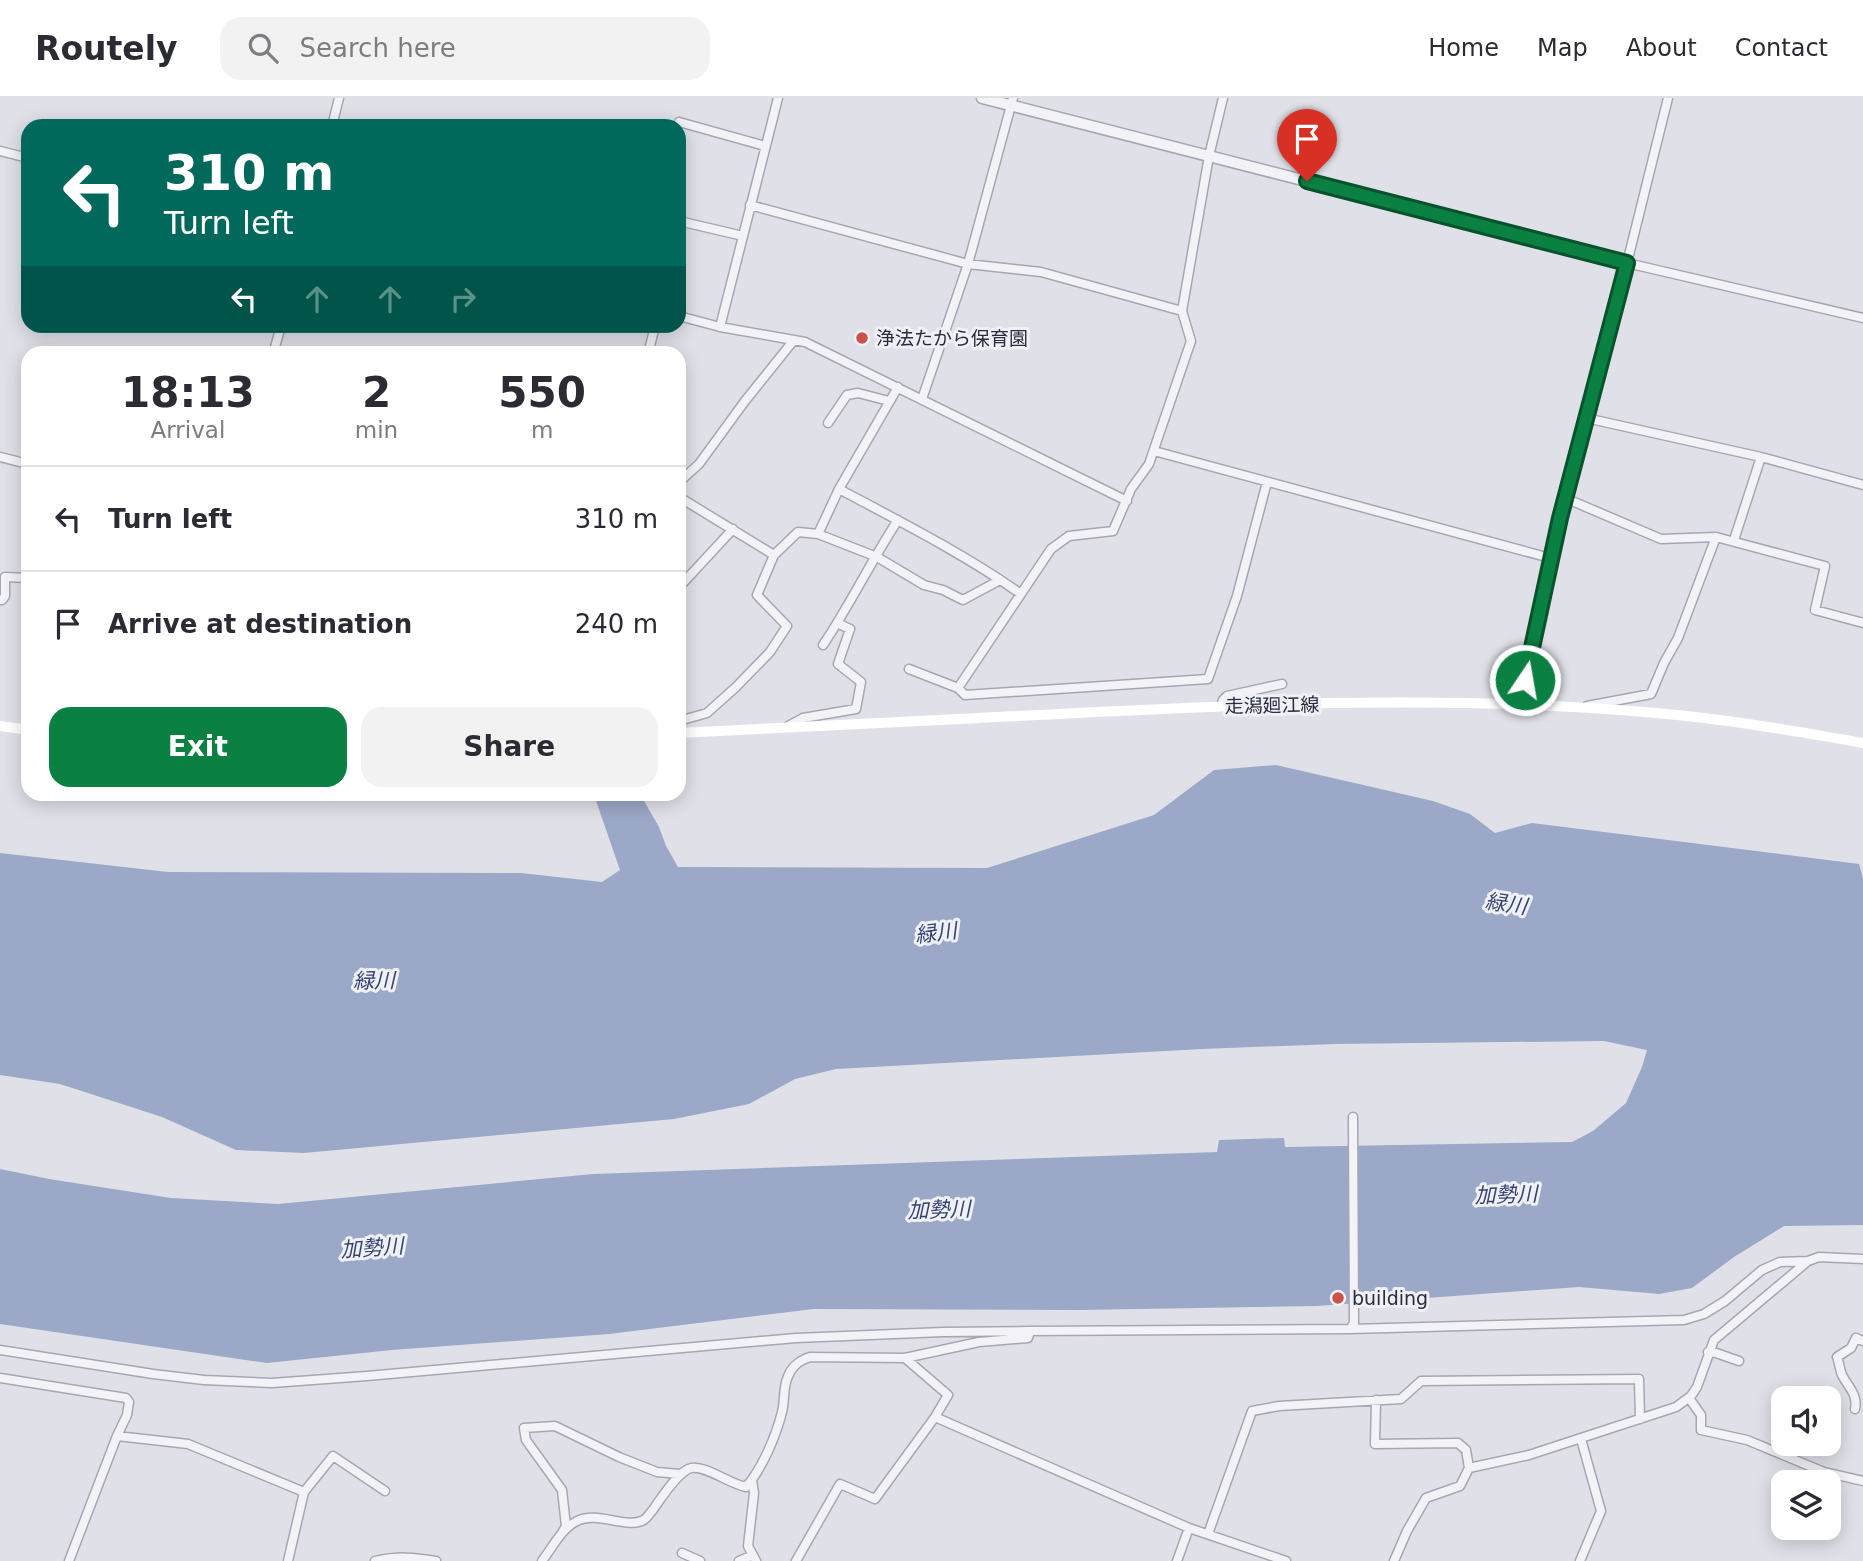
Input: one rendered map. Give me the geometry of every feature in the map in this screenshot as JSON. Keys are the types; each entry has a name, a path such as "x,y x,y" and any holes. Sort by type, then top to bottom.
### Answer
{"main road":[{"name":"走潟廻江線","path":"686,733 1294,703 1577,707 1728,721 1863,743"},
{"path":"0,726 21,729"}],"street":[{"path":"334,119 339,98"},
{"path":"720,327 778,98"},
{"path":"982,98 1012,102 1209,156 1627,263 1863,318"},
{"path":"958,688 1051,549 1069,536 1113,531 1132,489 1149,464 1191,341 1182,311 1209,156 1223,98"},
{"path":"1520,705 1550,558 1668,98"},
{"path":"922,399 968,264 1012,102"},
{"path":"686,124 765,146"},
{"path":"0,151 21,156"},
{"path":"750,205 968,264 1041,272 1182,311"},
{"path":"686,223 743,236"},
{"path":"686,318 720,327 805,342 1127,501"},
{"path":"686,476 699,464 794,340"},
{"path":"818,534 839,489 898,387"},
{"path":"828,423 847,395 858,393 889,401"},
{"path":"1586,418 1761,457 1863,485"},
{"path":"1154,451 1550,558"},
{"path":"0,457 21,462"},
{"path":"1734,540 1761,457"},
{"path":"909,669 958,688 965,695 1208,679 1237,596 1267,482"},
{"path":"839,489 898,520 1021,594"},
{"path":"1565,498 1661,539 1716,537 1825,566 1815,610 1863,623"},
{"path":"686,501 774,555"},
{"path":"822,646 898,520"},
{"path":"686,580 733,529"},
{"path":"686,719 707,713 736,687 770,652 787,626 757,595 774,555 798,532 818,534 874,556 924,585 943,590 963,600 1000,580"},
{"path":"1577,707 1651,694 1678,638 1716,537"},
{"path":"0,600 5,596 5,577 21,578"},
{"path":"786,727 803,719 856,709 861,682 838,664 850,629 837,623"},
{"path":"1221,706 1227,696 1282,684"},
{"path":"1352,1326 1353,1117"},
{"path":"0,1350 204,1380 272,1383 796,1338 1030,1331 1684,1320 1704,1314 1725,1301 1762,1270 1780,1262 1808,1261 1819,1257 1863,1259"},
{"path":"1469,1468 1529,1455 1676,1407 1689,1398 1697,1387 1712,1353 1714,1340 1808,1261"},
{"path":"559,1537 575,1521 587,1517 632,1523 645,1520 680,1474 688,1468 696,1467 735,1485 746,1487 771,1443 783,1410 787,1378 797,1361 810,1357 905,1358 979,1342 1028,1338 1030,1331"},
{"path":"1855,1409 1857,1402 1842,1374 1837,1357 1851,1348 1856,1338 1863,1341"},
{"path":"1712,1353 1739,1362"},
{"path":"796,1561 840,1484 875,1499 948,1395 905,1358"},
{"path":"0,1378 126,1398 129,1402 127,1415 69,1561"},
{"path":"1208,1534 1252,1411 1279,1406 1401,1399 1421,1381 1639,1379 1640,1419"},
{"path":"1689,1398 1701,1415 1701,1430 1747,1440 1824,1472 1863,1481"},
{"path":"1376,1400 1375,1444 1458,1443 1466,1451 1469,1468 1460,1486 1426,1498 1406,1531 1394,1561"},
{"path":"935,1416 1189,1528 1286,1561"},
{"path":"542,1561 566,1527 562,1490 526,1440 524,1428 555,1426 657,1472 680,1474"},
{"path":"117,1436 188,1444 304,1492"},
{"path":"1580,1561 1601,1511 1581,1438"},
{"path":"288,1561 304,1492 333,1456 385,1491"},
{"path":"739,1561 755,1558 748,1546 754,1493 752,1480"},
{"path":"1177,1561 1189,1528"},
{"path":"682,1553 700,1561"},
{"path":"375,1561 392,1557 413,1557 436,1561"}],"water":[{"path":"1276,765 1433,801 1470,814 1495,833 1532,823 1859,864 1863,878 1863,1225 1784,1226 1734,1257 1692,1288 1659,1294 1579,1287 1317,1306 1079,1310 814,1309 609,1334 392,1350 267,1363 0,1324 0,1169 171,1198 278,1204 593,1174 1217,1152 1219,1140 1284,1138 1285,1147 1572,1142 1593,1131 1626,1103 1647,1050 1604,1041 1335,1044 1202,1049 836,1069 795,1079 749,1104 674,1119 304,1153 236,1150 162,1117 60,1084 0,1075 0,853 168,872 521,873 602,882 620,870 596,801 644,801 678,867 987,868 1154,815 1214,770"}],"place":[{"name":"浄法たから保育園","path":"862,338"},
{"name":"building","path":"1338,1298"}],"route":[{"path":"1307,181 1627,263 1550,558 1525,680"}],"water label":[{"name":"緑川","path":"1506,904"},
{"name":"緑川","path":"936,933"},
{"name":"緑川","path":"374,981"},
{"name":"加勢川","path":"1506,1195"},
{"name":"加勢川","path":"939,1210"},
{"name":"加勢川","path":"372,1248"}]}
